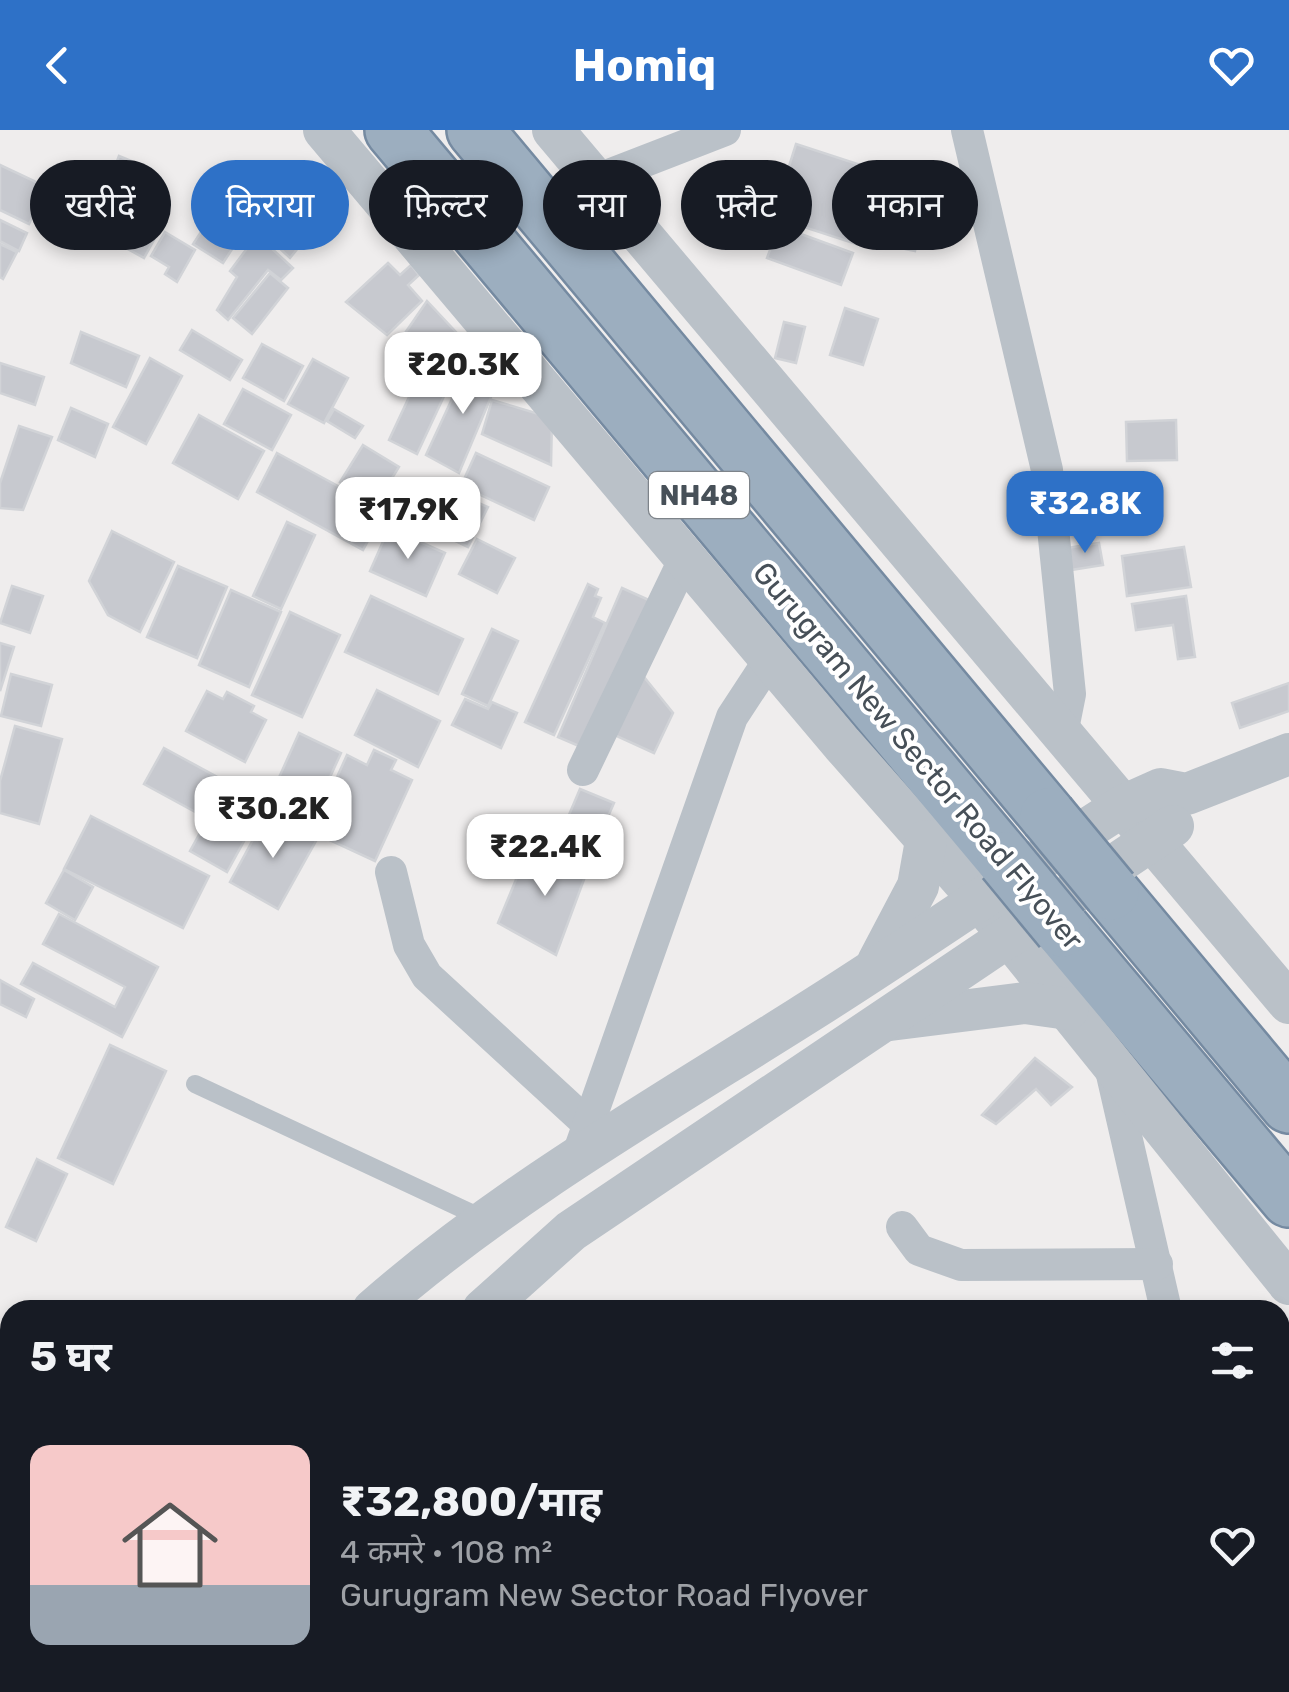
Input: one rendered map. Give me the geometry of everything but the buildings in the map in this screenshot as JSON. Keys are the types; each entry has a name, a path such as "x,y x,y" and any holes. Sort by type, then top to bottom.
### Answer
{"highway":[{"name":"Gurugram New Sector Road Flyover","path":"393,130 991,879 1062,929 1289,1199"},
{"name":"Gurugram New Sector Road Flyover","path":"474,130 1289,1105"}],"street":[{"path":"324,130 926,841 991,879 1009,936 1289,1284"},
{"path":"553,130 579,160"},
{"path":"647,160 724,130"},
{"path":"967,130 1047,470 1070,694 1062,734"},
{"path":"655,250 1289,1003"},
{"path":"583,770 684,558"},
{"path":"583,1141 732,717 770,659"},
{"path":"384,1300 583,1141 873,970 991,879 1160,789 1186,794 1289,754"},
{"path":"494,1300 570,1231 1152,842 1179,822 1186,794"},
{"path":"873,970 905,918 924,867 926,841"},
{"path":"392,872 410,944 426,976 583,1141"},
{"path":"879,1021 1025,1003 1068,1009"},
{"path":"1109,1059 1164,1300"},
{"path":"902,1227 920,1250 961,1265 1157,1264"}],"lane":[{"path":"195,1084 484,1219"}]}
